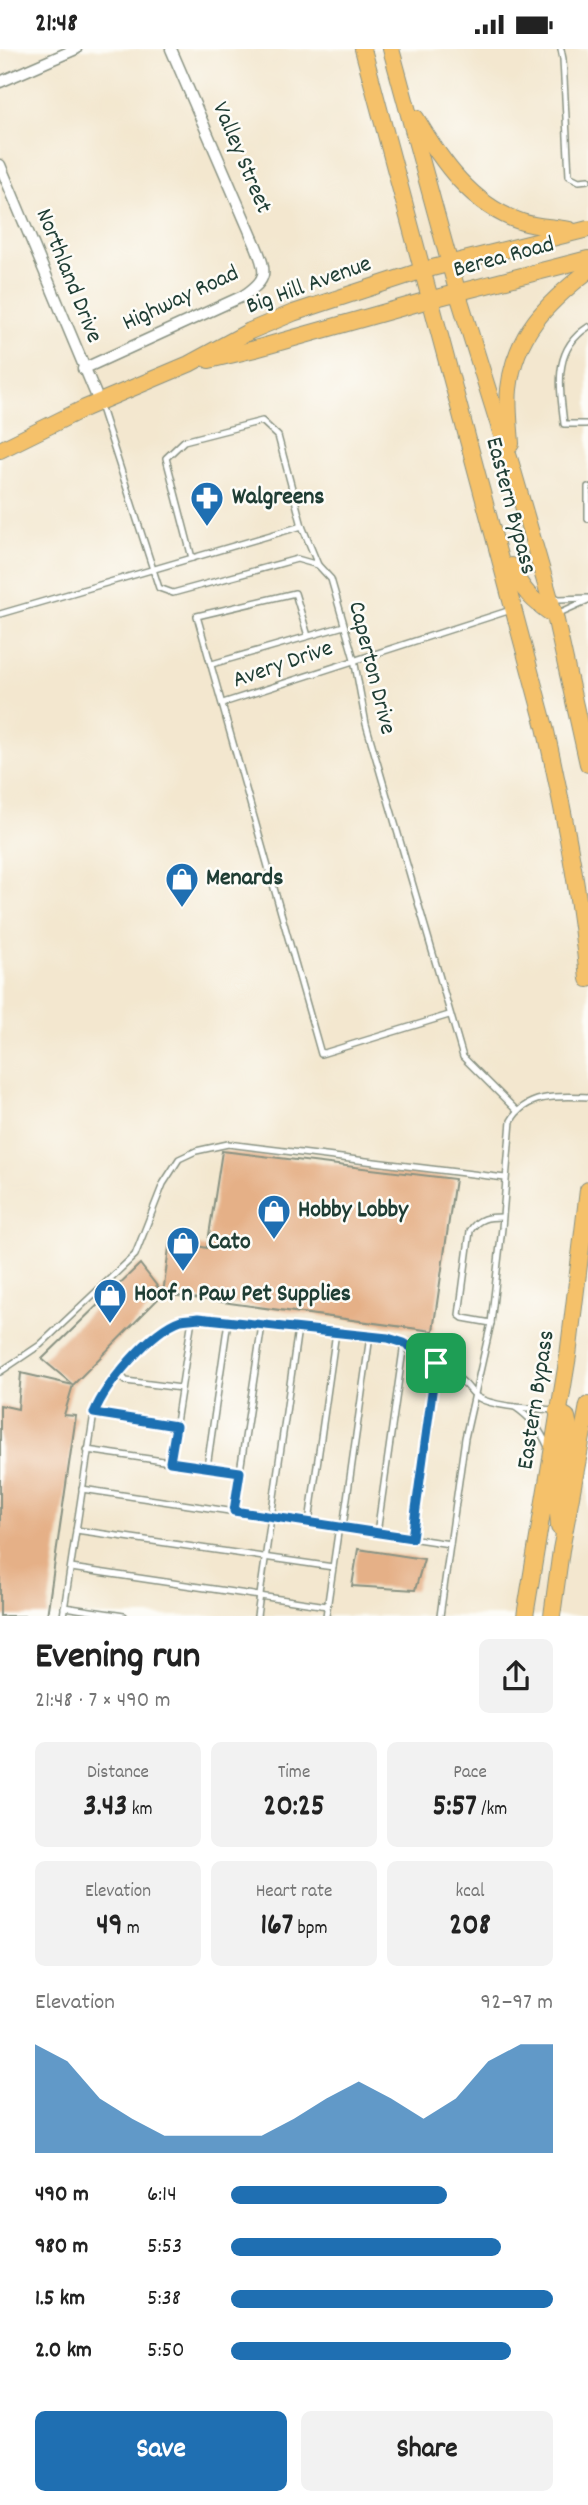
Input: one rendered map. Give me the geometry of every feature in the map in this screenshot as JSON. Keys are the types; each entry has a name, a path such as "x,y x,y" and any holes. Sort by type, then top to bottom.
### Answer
{"main road":[{"name":"Eastern Bypass","path":"363,49 545,727 569,837 588,979"},
{"name":"Eastern Bypass","path":"391,49 458,294 549,594 588,764"},
{"path":"404,97 440,159 462,184 489,207 522,223 584,230"},
{"name":"Berea Road","path":"450,263 584,230"},
{"name":"Berea Road","path":"432,299 588,259"},
{"name":"Big Hill Avenue","path":"0,450 99,402 189,364 250,331 293,313 450,263"},
{"path":"511,464 509,391 520,348 540,313 588,271"},
{"name":"Big Hill Avenue","path":"189,364 255,349 432,299"},
{"path":"486,502 517,582 533,602 555,616"},
{"name":"Eastern Bypass","path":"525,1616 568,1356 588,1190"},
{"name":"Eastern Bypass","path":"552,1616 561,1550 588,1405"},
{"path":"558,1411 567,1417 570,1432 557,1499 561,1550"}],"street":[{"path":"0,82 76,49"},
{"name":"Valley Street","path":"171,49 261,259 263,278 259,285"},
{"name":"Northland Drive","path":"0,165 99,402"},
{"name":"Highway Road","path":"83,369 243,296 259,285"}],"lane":[{"path":"561,49 569,176 579,181 588,180"},
{"path":"586,424 564,424 559,378 565,352 578,333 588,327"},
{"path":"99,402 159,587 173,593 297,559 318,565"},
{"name":"Caperton Drive","path":"192,558 166,458 184,441 262,421 278,436 302,526 318,565 331,579 354,659 366,724 463,1057 517,1111"},
{"path":"588,487 588,519"},
{"path":"0,614 302,526"},
{"path":"308,636 295,593 197,616 321,1054 449,1015"},
{"path":"549,594 559,599 588,599"},
{"path":"555,616 588,599"},
{"name":"Avery Drive","path":"223,703 514,609"},
{"path":"212,664 344,626"},
{"path":"440,1616 460,1468 491,1323 509,1133 517,1111 525,1104 542,1099 588,1097"},
{"path":"0,1372 40,1345 135,1255 163,1184 178,1159 196,1151 228,1143 506,1178"},
{"path":"491,1323 459,1315 470,1231 486,1217 502,1217"},
{"path":"170,1462 192,1319"},
{"path":"63,1616 94,1413 103,1393 137,1353 163,1330 180,1321 228,1321 370,1336 404,1343 466,1384 474,1396 485,1401 558,1411"},
{"path":"207,1467 228,1321"},
{"path":"234,1511 262,1325"},
{"path":"257,1616 298,1328"},
{"path":"309,1522 337,1332"},
{"path":"326,1616 370,1336"},
{"path":"377,1532 404,1343"},
{"path":"412,1538 436,1363"},
{"path":"119,1373 126,1381 181,1388"},
{"path":"515,1407 528,1416 542,1432 551,1453"},
{"path":"94,1413 176,1426"},
{"path":"87,1450 240,1472"},
{"path":"82,1489 450,1544"},
{"path":"76,1530 333,1567"},
{"path":"71,1568 327,1606"},
{"path":"64,1607 124,1616"}],"building":[{"path":"222,1151 455,1179 433,1331 163,1294 170,1240 207,1248"},
{"path":"140,1264 163,1294 73,1385 42,1359"},
{"path":"21,1373 73,1385 64,1415 76,1416 47,1616 0,1616 0,1405 18,1409"},
{"path":"358,1549 424,1559 415,1590 352,1586"}],"place":[{"name":"Walgreens","path":"207,528"},
{"name":"Menards","path":"182,909"},
{"name":"Hobby Lobby","path":"274,1241"},
{"name":"Cato","path":"183,1273"},
{"name":"Hoof n Paw Pet Supplies","path":"110,1325"}],"route":[{"path":"198,1318 388,1338 404,1343 436,1363 412,1538 234,1511 240,1472 170,1462 176,1426 94,1413 110,1383 137,1353 163,1330 180,1321 198,1318"}]}
